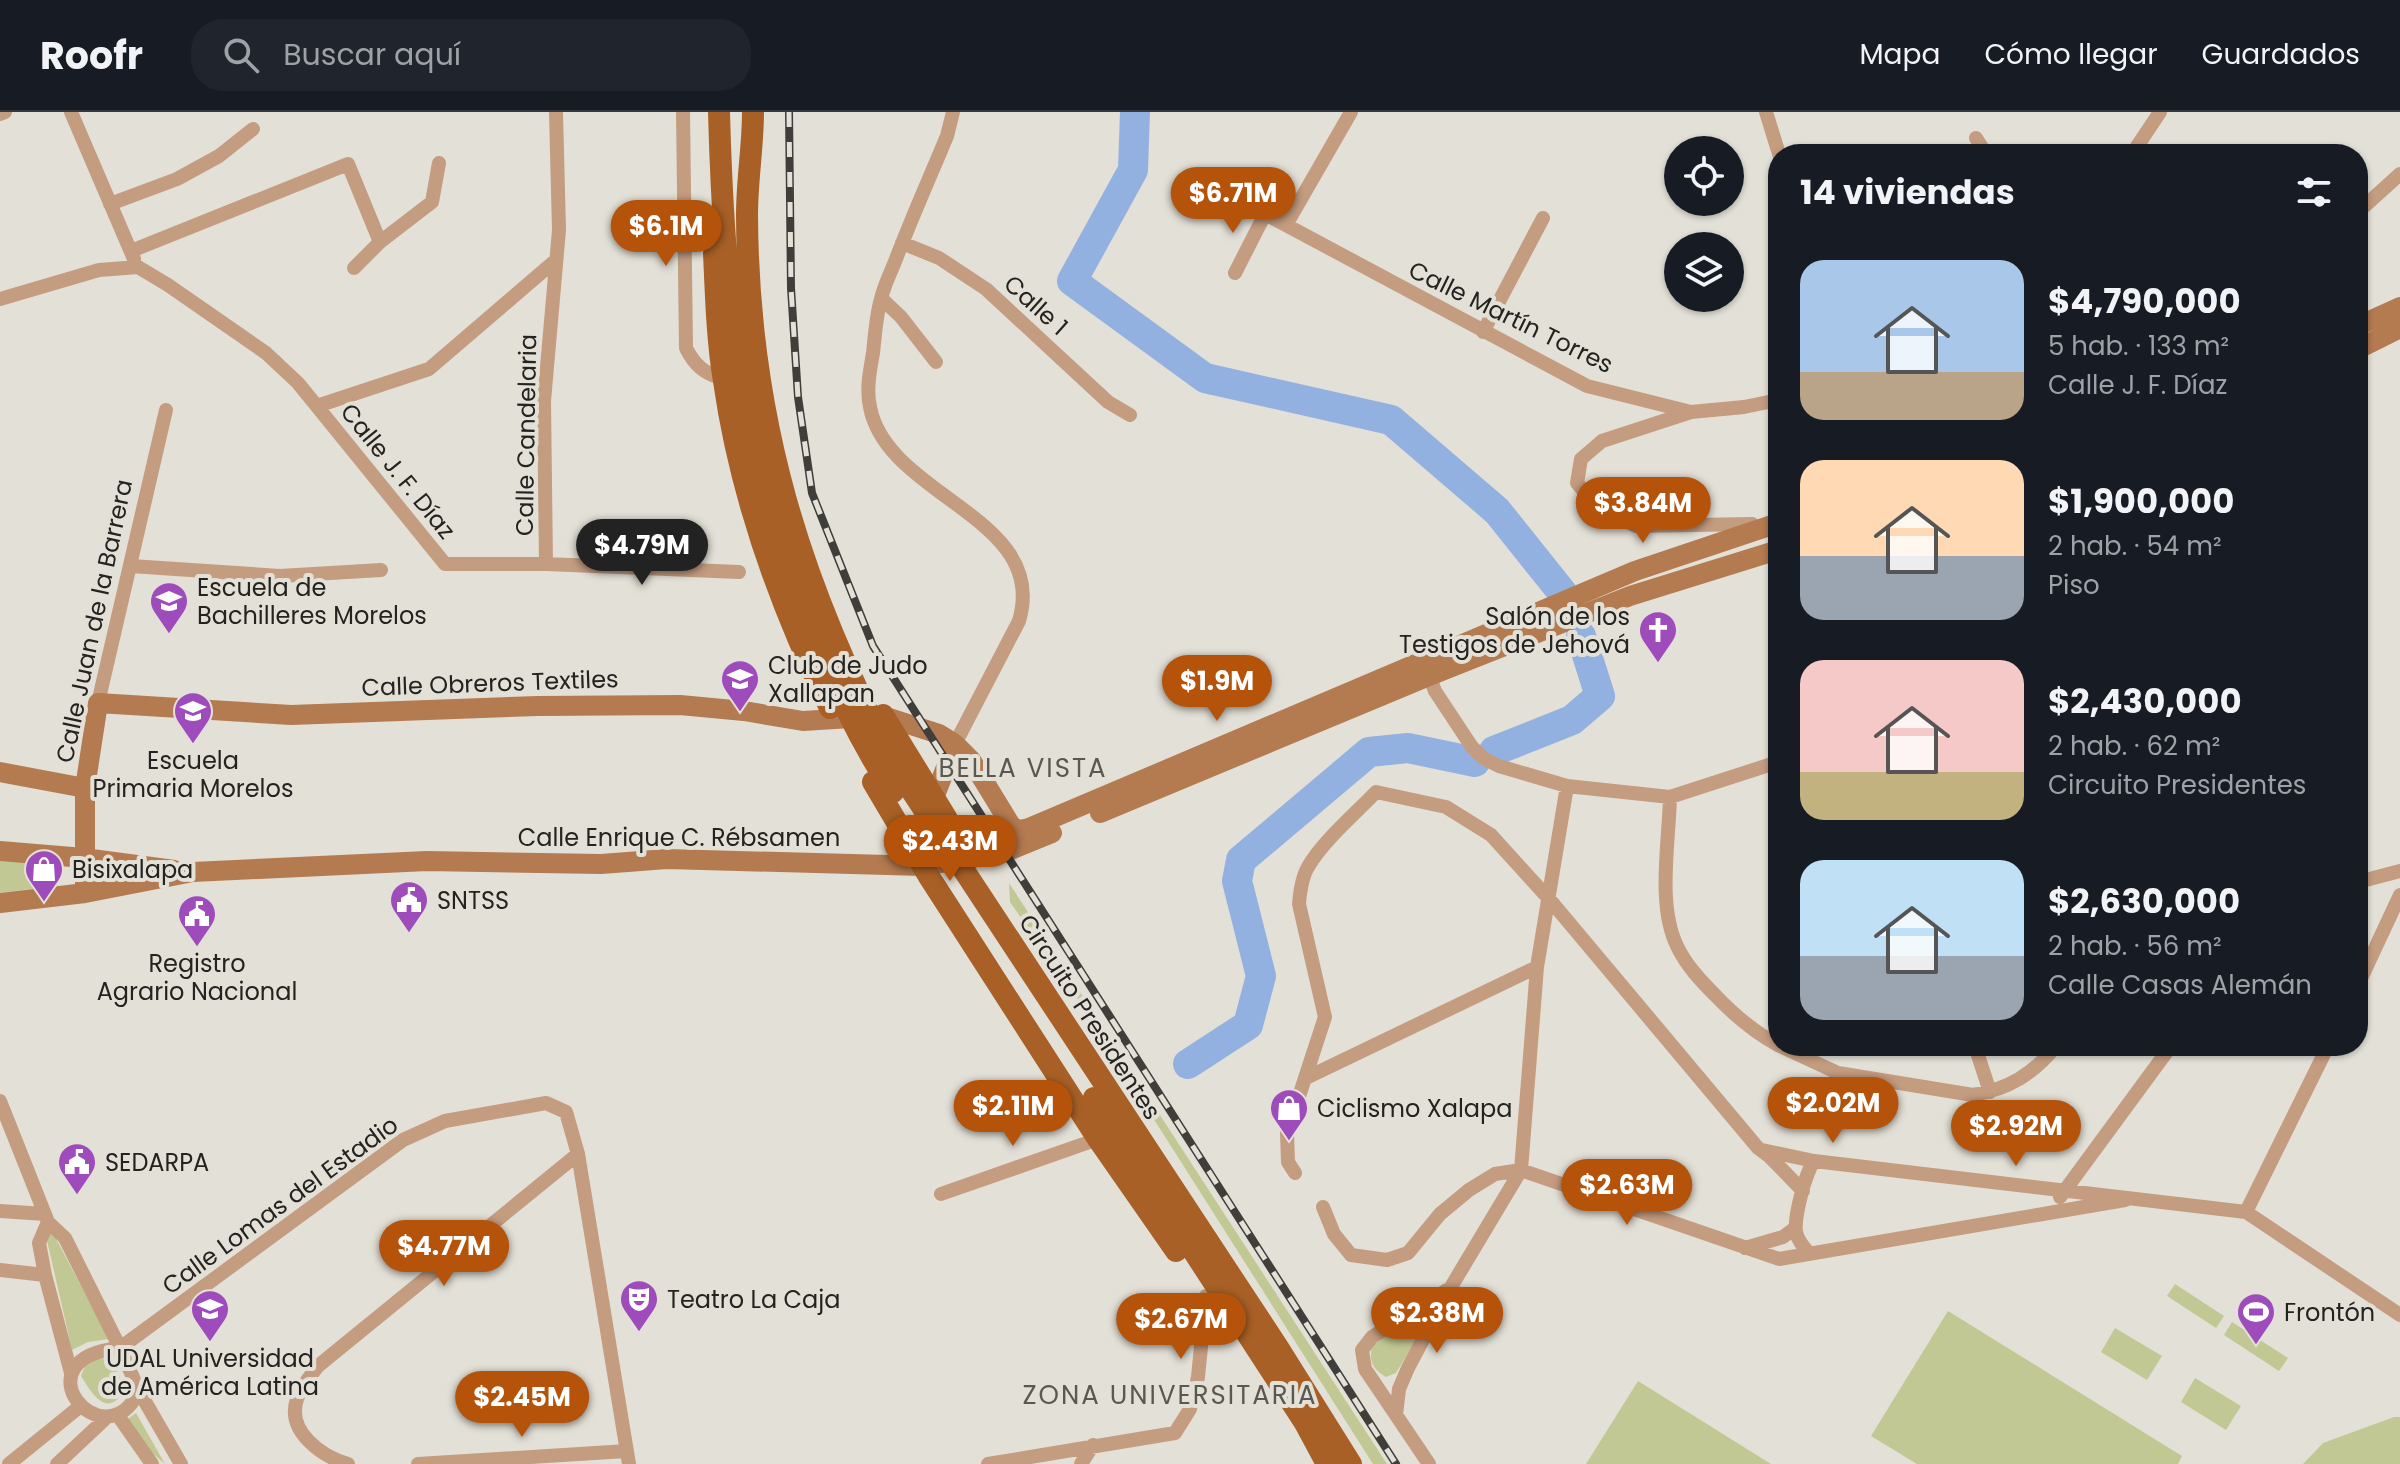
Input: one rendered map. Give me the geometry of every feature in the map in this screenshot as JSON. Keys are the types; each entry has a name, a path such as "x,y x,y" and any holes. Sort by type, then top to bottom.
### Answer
{"main road":[{"path":"719,120 713,217 716,311 723,379 731,423 760,533 811,669 835,718 923,866 1098,1139 1206,1296 1310,1464"},
{"name":"Circuito Presidentes","path":"719,120 730,278 742,387 755,458 807,596 839,695 880,772 1288,1396 1327,1464"},
{"path":"753,121 763,304 772,383 785,454 802,515 853,652 883,716 971,858 1281,1324 1364,1464"},
{"name":"Circuito Presidentes","path":"753,121 747,213 759,385 807,596 894,764 1279,1349 1351,1464"},
{"path":"2368,321 2400,307"},
{"path":"2368,344 2400,328"},
{"name":"Calle Enrique C. Rébsamen","path":"0,903 85,893 193,872 427,861 601,864 667,859 923,866 1014,849 1426,668 1635,571 1753,527 1768,525"},
{"name":"Calle Enrique C. Rébsamen","path":"883,716 939,734 955,744 971,760 1012,827 1020,830 1426,668 1630,596 1768,553"},
{"path":"811,669 824,682 840,684 851,674 853,652"},
{"name":"Calle Obreros Textiles","path":"98,703 291,715 538,706 680,705 803,721 883,716"},
{"name":"Calle Juan de la Barrera","path":"85,893 85,788 98,703"},
{"path":"934,798 955,744"},
{"path":"0,772 85,788"},
{"path":"923,866 943,843 948,821"},
{"name":"Calle Enrique C. Rébsamen","path":"0,851 193,872"},
{"path":"1020,1017 1034,1023 1048,1019 1058,1008 1059,993"},
{"path":"1055,1072 1057,1058 1067,1047 1081,1043 1095,1048"}],"street":[{"path":"0,299 99,270 138,267 71,112"},
{"name":"Calle Candelaria","path":"546,564 544,401 559,230 556,112"},
{"path":"683,112 686,348 692,362 705,374 723,379"},
{"path":"953,112 947,136 881,298 868,387 870,408 878,434 895,457 990,531 1017,565 1024,583 1024,604 1019,621 955,744"},
{"path":"1286,225 1351,112"},
{"path":"1766,112 1776,144"},
{"path":"2139,144 2160,112"},
{"path":"110,204 177,179 219,156 253,129"},
{"path":"1976,138 1980,144"},
{"path":"354,268 380,242 432,202 439,163"},
{"path":"131,251 348,164 380,242"},
{"path":"2368,203 2400,174"},
{"name":"Calle Martín Torres","path":"1241,201 1587,386 1691,412 1768,402"},
{"path":"1235,273 1265,214"},
{"path":"1483,332 1543,218"},
{"name":"Calle 1","path":"902,243 939,258 986,289 1108,402 1130,415"},
{"path":"317,406 429,369 556,260"},
{"name":"Calle J. F. Díaz","path":"138,267 266,353 298,383 445,564 546,564"},
{"path":"881,298 901,317 936,362"},
{"name":"Calle Juan de la Barrera","path":"98,703 166,410"},
{"path":"1691,412 1602,441 1581,459 1577,483 1597,507 1636,526 1753,527 1768,520"},
{"path":"546,564 739,572"},
{"path":"131,566 280,576 381,570"},
{"path":"1426,668 1435,691 1472,747 1483,758 1499,766 1567,786 1670,797 1768,765"},
{"path":"1396,1415 1399,1389 1408,1368 1451,1287 1521,1170 1537,967 1567,786"},
{"path":"1295,1173 1288,1162 1287,1133 1325,1017 1299,904 1300,893 1307,868 1338,830 1376,792 1446,807 1491,835 1550,900 1758,1148 1803,1191"},
{"path":"1670,797 1666,904 1676,945 1697,976 1723,1003 1747,1026 1768,1039"},
{"path":"2368,879 2400,871"},
{"path":"2368,964 2400,895"},
{"path":"1306,1078 1537,967"},
{"path":"1801,1056 1838,1073 1958,1094 1990,1092 2025,1077 2046,1056"},
{"path":"1978,1056 1990,1092"},
{"path":"2056,1211 2061,1192 2163,1056"},
{"path":"2246,1212 2323,1056"},
{"path":"0,1101 47,1218 65,1238 139,1391 181,1464"},
{"name":"Calle Lomas del Estadio","path":"120,1348 403,1140 445,1121 546,1103 566,1112 578,1154"},
{"path":"941,1194 1098,1139"},
{"path":"1758,1148 1814,1161 2246,1212 2400,1315"},
{"path":"348,1464 323,1454 305,1439 296,1420 295,1403 303,1386 318,1366 578,1154 628,1458 418,1464"},
{"path":"1810,1254 1799,1241 1795,1228 1814,1161"},
{"path":"1323,1207 1334,1234 1351,1255 1387,1260 1408,1253 1440,1214 1469,1190 1495,1174 1521,1170 1779,1259 2125,1200"},
{"path":"0,1211 47,1218"},
{"path":"47,1218 39,1243 71,1373 70,1392 78,1408 90,1417 112,1418 152,1464"},
{"path":"1745,1248 1783,1237 1795,1228"},
{"path":"0,1270 45,1275"},
{"path":"1429,1464 1365,1369 1362,1350 1372,1337 1451,1287"},
{"path":"988,1464 1175,1433 1190,1409 1198,1377 1206,1296"},
{"path":"71,1373 82,1358 98,1350 120,1348"},
{"path":"57,1464 112,1418 132,1406 139,1391"},
{"path":"9,1464 78,1408"},
{"path":"1081,1464 1093,1445"}],"green space":[{"path":"0,860 46,864 55,871 56,879 53,886 0,893"},
{"path":"1009,883 1387,1464 1373,1464 1073,992 1010,902"},
{"path":"52,1231 109,1339 88,1342 72,1350 46,1236"},
{"name":"Frontón","path":"2175,1284 2224,1316 2216,1328 2167,1296"},
{"path":"1948,1311 2182,1456 2178,1464 1917,1464 1871,1436"},
{"path":"1406,1322 1420,1325 1420,1333 1396,1373 1386,1377 1373,1364 1372,1346"},
{"name":"Frontón","path":"2232,1322 2288,1358 2279,1371 2224,1335"},
{"path":"2115,1328 2162,1356 2147,1380 2101,1352"},
{"path":"111,1357 125,1389 119,1398 107,1403 95,1396 81,1376 87,1361"},
{"path":"2195,1378 2241,1406 2226,1430 2181,1402"},
{"path":"1638,1381 1771,1464 1586,1464"},
{"path":"136,1413 165,1464 120,1425"},
{"path":"2400,1417 2400,1464 2303,1464 2323,1443"}],"waterway":[{"path":"1135,112 1133,170 1072,281 1205,378 1391,420 1497,511 1565,596"},
{"path":"1494,751 1572,720 1600,696 1581,636"},
{"path":"1188,1064 1248,1025 1261,976 1237,881 1241,860 1369,752 1408,748 1475,762"}],"railway":[{"path":"789,112 791,288 798,397 812,493 873,646 1396,1464"}],"place":[{"name":"Escuela de Bachilleres Morelos","path":"169,635"},
{"name":"Salón de los Testigos de Jehová","path":"1658,664"},
{"name":"Club de Judo Xallapan","path":"740,713"},
{"name":"Escuela Primaria Morelos","path":"193,745"},
{"name":"Bisixalapa","path":"44,903"},
{"name":"SNTSS","path":"409,934"},
{"name":"Registro Agrario Nacional","path":"197,948"},
{"name":"Ciclismo Xalapa","path":"1289,1142"},
{"name":"SEDARPA","path":"77,1196"},
{"name":"Teatro La Caja","path":"639,1333"},
{"name":"UDAL Universidad de América Latina","path":"210,1343"},
{"name":"Frontón","path":"2256,1346"}],"district":[{"name":"BELLA VISTA","path":"1023,768"},
{"name":"ZONA UNIVERSITARIA","path":"1170,1395"}]}
